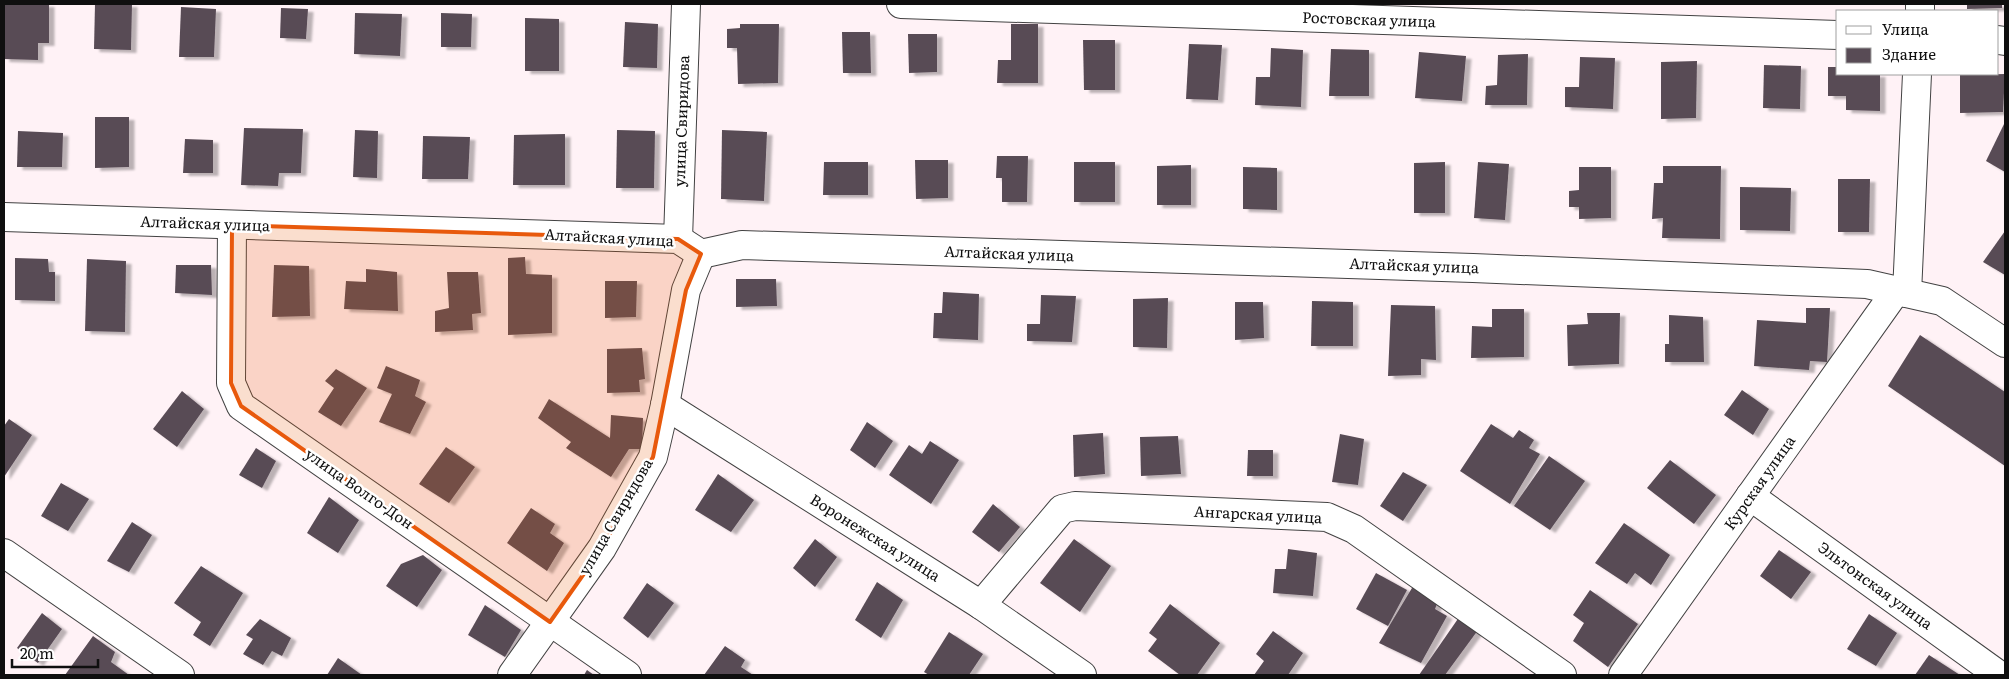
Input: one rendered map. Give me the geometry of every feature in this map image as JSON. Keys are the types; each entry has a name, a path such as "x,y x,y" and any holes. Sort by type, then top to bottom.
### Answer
{"street":[{"name":"улица Свиридова","path":"678,239 686,4"},
{"name":"Ростовская улица","path":"901,4 1836,35"},
{"path":"1902,292 1917,75"},
{"name":"Алтайская улица","path":"4,217 678,239 701,254 742,245 1493,269 1867,284 1942,301 2005,343"},
{"name":"улица Волго-Дон","path":"232,225 231,383 241,406 627,675"},
{"name":"улица Свиридова","path":"512,675 602,548 653,457 665,405 686,290 701,254"},
{"name":"Курская улица","path":"1623,675 1750,496 1902,292"},
{"name":"Воронежская улица","path":"665,405 981,605 1082,675"},
{"name":"Эльтонская улица","path":"1750,496 1999,675"},
{"name":"Ангарская улица","path":"981,605 1062,509 1075,506 1327,517 1354,529 1562,675"},
{"path":"4,553 180,675"}],"highlighted area":[{"path":"232,225 678,239 701,254 686,290 653,457 602,548 550,622 241,406 231,383"}],"building":[{"path":"4,4 49,4 49,43 38,43 38,60 4,59"},
{"path":"95,4 132,4 131,50 94,49"},
{"path":"1967,4 2002,4 2002,8 1967,9"},
{"path":"181,7 216,9 214,57 179,57"},
{"path":"281,8 308,9 306,39 280,38"},
{"path":"355,13 402,14 400,56 354,54"},
{"path":"441,13 472,14 471,47 441,47"},
{"path":"525,18 559,19 559,71 525,71"},
{"path":"625,22 658,24 657,68 623,67"},
{"path":"740,24 779,24 778,83 738,84 737,48 727,48 727,29 740,28"},
{"path":"1011,24 1038,24 1038,83 997,83 998,60 1011,60"},
{"path":"842,32 870,32 871,73 843,73"},
{"path":"908,34 937,34 937,72 909,73"},
{"path":"1083,40 1115,40 1115,90 1084,90"},
{"path":"1189,44 1222,45 1218,100 1186,99"},
{"path":"1271,48 1303,50 1301,107 1255,105 1256,77 1270,77"},
{"path":"1331,49 1369,50 1369,96 1329,96"},
{"path":"1419,52 1466,56 1462,101 1415,98"},
{"path":"1528,54 1527,105 1485,105 1486,86 1497,85 1498,55"},
{"path":"1580,57 1615,58 1613,109 1565,107 1565,87 1579,87"},
{"path":"1697,61 1696,118 1661,119 1661,62"},
{"path":"1764,65 1801,66 1800,109 1763,108"},
{"path":"1828,67 1836,67 1836,75 1880,75 1880,111 1846,110 1846,96 1828,96"},
{"path":"2005,74 2003,112 1960,113 1960,75"},
{"path":"95,117 129,117 129,167 95,168"},
{"path":"2005,122 2005,172 1986,161"},
{"path":"244,128 303,129 301,173 279,173 278,186 241,185"},
{"path":"355,130 378,131 377,178 353,177"},
{"path":"617,130 655,131 654,188 616,188"},
{"path":"722,130 767,132 764,201 721,199"},
{"path":"18,131 63,133 62,167 17,167"},
{"path":"565,134 565,185 513,185 514,135"},
{"path":"423,136 470,137 468,179 422,179"},
{"path":"185,139 213,140 213,173 183,173"},
{"path":"997,156 1028,156 1027,202 1002,202 1002,178 996,178"},
{"path":"915,160 948,160 948,198 916,199"},
{"path":"824,162 868,162 868,195 823,195"},
{"path":"1074,162 1115,162 1115,202 1074,202"},
{"path":"1445,162 1445,213 1414,213 1414,163"},
{"path":"1478,162 1509,164 1505,220 1474,218"},
{"path":"1191,165 1191,205 1157,205 1157,166"},
{"path":"1663,166 1721,166 1720,239 1662,238 1663,218 1652,219 1654,183 1663,183"},
{"path":"1243,167 1277,168 1277,210 1243,209"},
{"path":"1579,167 1611,167 1611,218 1579,219 1579,207 1569,207 1569,191 1579,190"},
{"path":"1838,179 1870,179 1869,232 1838,232"},
{"path":"1740,187 1791,188 1790,231 1740,230"},
{"path":"2005,231 2005,275 1983,262"},
{"path":"525,257 526,274 552,275 552,333 508,335 508,258"},
{"path":"15,258 48,259 49,272 55,272 55,301 15,300"},
{"path":"87,259 126,261 125,332 85,331"},
{"path":"176,265 211,265 212,295 175,293"},
{"path":"274,265 309,266 310,316 272,317"},
{"path":"366,269 397,272 398,311 344,309 346,281 366,282"},
{"path":"447,272 478,272 481,313 472,314 473,330 435,332 435,311 449,308"},
{"path":"736,279 776,279 777,306 736,307"},
{"path":"605,281 637,281 636,317 605,318"},
{"path":"943,292 979,294 978,340 933,338 934,313 942,313"},
{"path":"1041,295 1076,296 1072,342 1027,341 1027,324 1040,324"},
{"path":"1168,298 1167,348 1133,347 1133,299"},
{"path":"1312,301 1353,302 1353,346 1311,346"},
{"path":"1235,302 1263,302 1264,338 1235,340"},
{"path":"1391,305 1435,306 1436,360 1421,359 1421,375 1388,376"},
{"path":"1806,308 1830,308 1827,362 1810,361 1809,370 1754,366 1757,320 1806,323"},
{"path":"1492,309 1524,309 1524,357 1471,358 1472,326 1492,327"},
{"path":"1587,313 1620,313 1619,364 1568,366 1567,325 1588,324"},
{"path":"1669,315 1703,317 1704,362 1665,362 1665,344 1669,344"},
{"path":"1920,335 2005,392 2005,466 1888,386"},
{"path":"642,348 645,379 639,380 640,392 607,393 607,349"},
{"path":"386,366 420,380 415,396 426,402 410,434 379,422 392,394 377,388"},
{"path":"336,369 367,388 341,426 318,412 334,388 325,381"},
{"path":"1742,390 1769,409 1753,435 1724,415"},
{"path":"182,391 204,409 177,447 153,429"},
{"path":"549,399 610,438 611,415 643,418 642,449 629,449 611,477 566,448 571,442 538,418"},
{"path":"9,419 32,435 4,477 4,426"},
{"path":"867,422 893,441 875,468 850,450"},
{"path":"1491,424 1513,438 1519,430 1534,440 1529,448 1540,454 1510,504 1460,471"},
{"path":"1103,433 1105,474 1074,477 1073,435"},
{"path":"1340,434 1364,439 1358,485 1332,482"},
{"path":"1178,436 1181,474 1141,476 1140,437"},
{"path":"930,441 959,460 931,504 889,475 909,445 922,454"},
{"path":"446,447 475,467 449,503 419,484"},
{"path":"256,448 276,461 262,488 239,475"},
{"path":"1248,450 1273,450 1273,476 1247,476"},
{"path":"1549,456 1585,481 1550,530 1514,506"},
{"path":"1670,460 1716,495 1694,524 1647,488"},
{"path":"1403,472 1427,485 1403,521 1380,506"},
{"path":"718,474 754,500 731,532 695,510"},
{"path":"61,483 89,499 68,531 41,516"},
{"path":"329,497 359,520 338,553 307,533"},
{"path":"993,504 1020,527 999,552 972,532"},
{"path":"531,508 555,524 550,533 564,543 547,571 507,543"},
{"path":"132,522 152,535 129,572 107,561"},
{"path":"1624,523 1670,555 1651,585 1635,573 1627,584 1595,563"},
{"path":"815,539 837,557 815,587 793,568"},
{"path":"1074,539 1111,566 1080,612 1040,583"},
{"path":"1288,549 1317,553 1313,596 1273,593 1275,569 1286,569"},
{"path":"1779,550 1811,572 1791,599 1760,576"},
{"path":"423,555 442,570 417,607 386,586 401,564"},
{"path":"201,566 243,593 210,646 193,635 201,622 174,603"},
{"path":"1376,573 1407,590 1388,626 1356,609"},
{"path":"877,582 903,600 881,638 855,620"},
{"path":"647,583 674,603 648,638 623,618"},
{"path":"1415,583 1440,596 1435,609 1447,616 1421,663 1379,643"},
{"path":"1590,590 1638,624 1608,667 1573,641 1584,623 1573,615"},
{"path":"1170,604 1220,643 1197,675 1180,675 1148,651 1157,639 1149,633"},
{"path":"485,605 521,630 505,657 468,635"},
{"path":"42,613 62,629 38,663 17,648"},
{"path":"1462,613 1481,626 1445,675 1419,675"},
{"path":"1869,614 1897,633 1876,666 1847,649"},
{"path":"260,619 291,638 282,656 272,651 263,665 243,654 253,639 246,635"},
{"path":"1273,631 1303,653 1288,675 1254,675 1264,661 1256,654"},
{"path":"949,632 983,654 969,675 929,675 924,672"},
{"path":"93,636 115,652 111,662 129,675 65,675"},
{"path":"725,646 745,660 741,667 753,675 704,675"},
{"path":"1929,655 1960,675 1915,675"},
{"path":"338,658 362,675 327,675"},
{"path":"587,670 594,675 584,675"}]}
